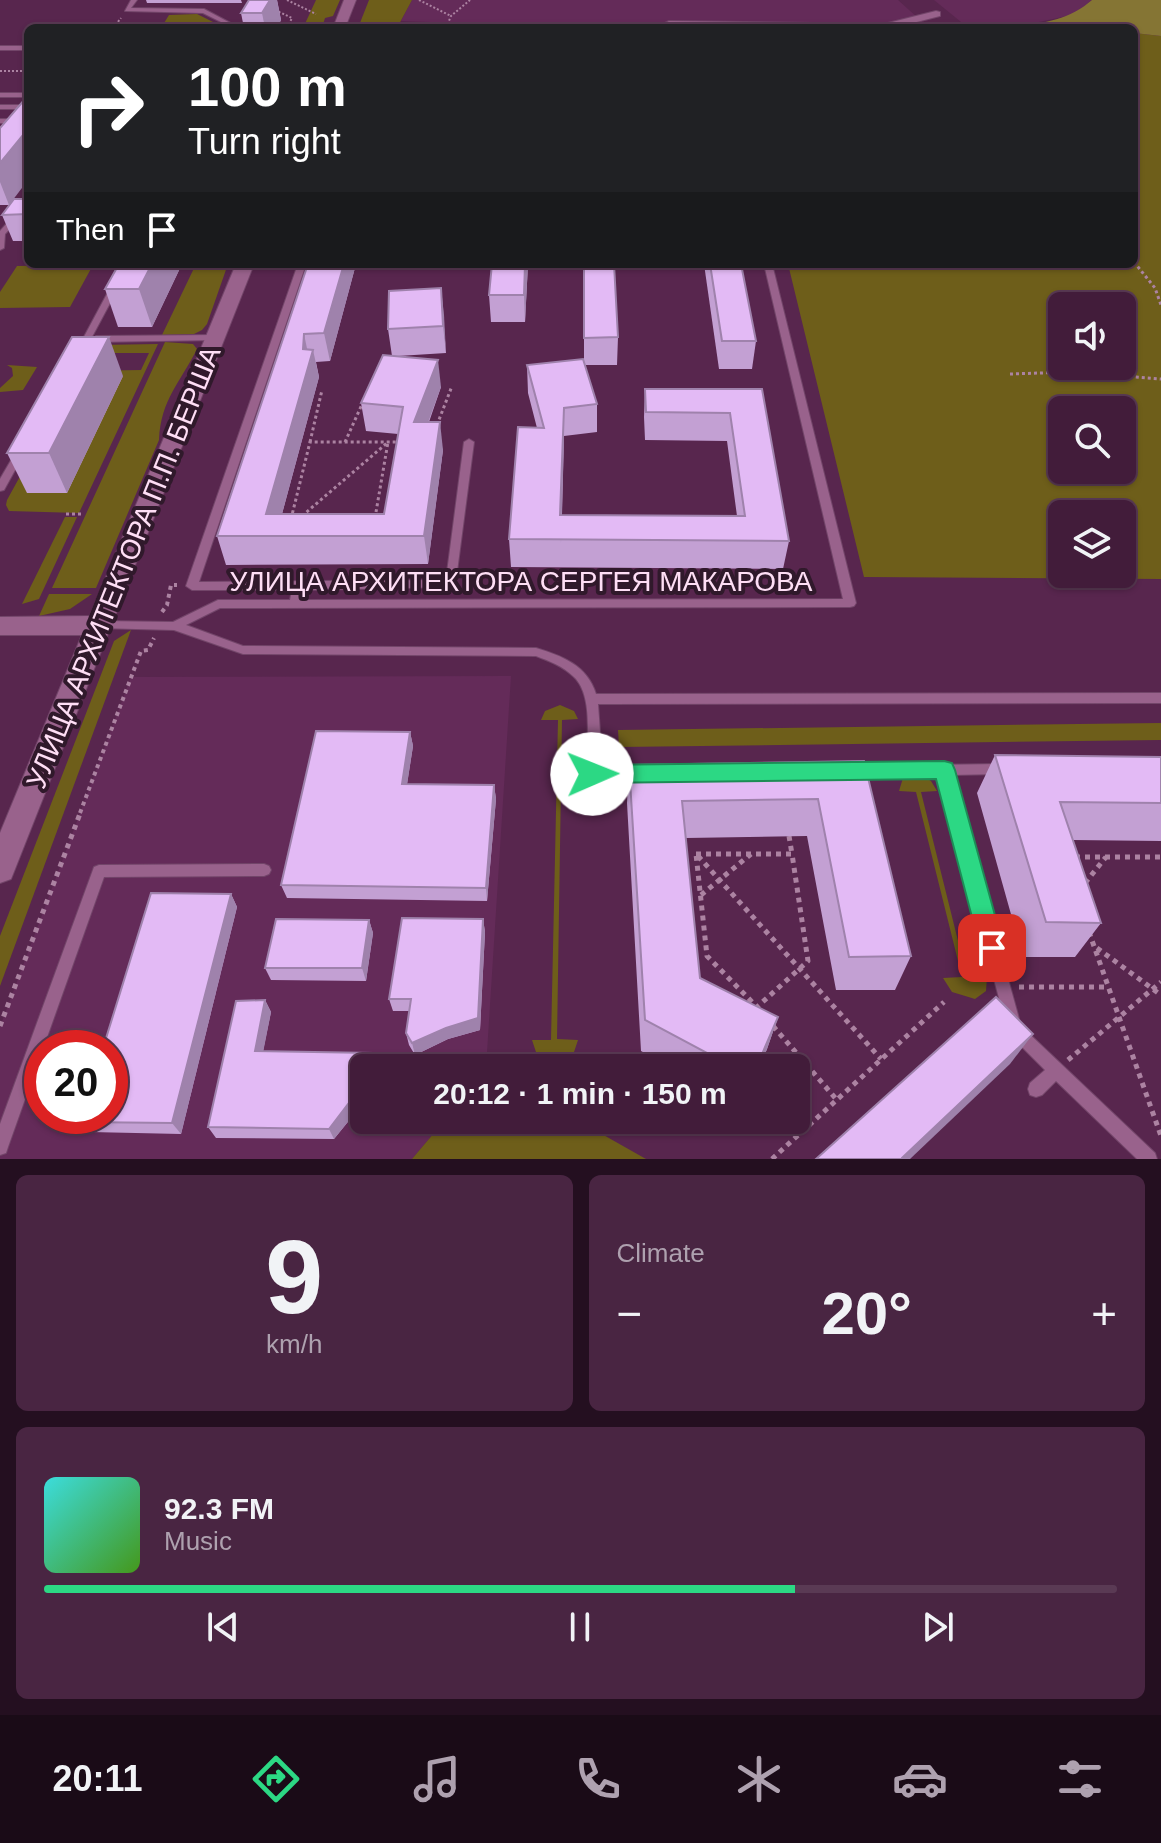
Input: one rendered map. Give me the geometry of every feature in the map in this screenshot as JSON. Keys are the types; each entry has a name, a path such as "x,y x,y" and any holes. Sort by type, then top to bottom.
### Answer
{"street":[{"path":"341,24 350,0"},
{"path":"896,24 936,14 927,7"},
{"name":"УЛИЦА АРХИТЕКТОРА П.П. БЕРША","path":"0,869 243,268"},
{"path":"0,626 101,625"}],"lane":[{"path":"134,0 127,10 204,11 229,24"},
{"path":"0,48 24,48"},
{"path":"0,95 24,95"},
{"path":"0,107 24,107"},
{"path":"0,121 24,121"},
{"path":"0,248 1,234 24,208"},
{"path":"0,216 24,216"},
{"path":"75,361 125,268"},
{"path":"301,268 192,586 451,584 469,442"},
{"name":"УЛИЦА АРХИТЕКТОРА СЕРГЕЯ МАКАРОВА","path":"101,625 175,626 218,604 850,603 769,268"},
{"path":"87,339 215,338"},
{"path":"0,488 25,443"},
{"path":"295,604 298,586"},
{"path":"175,626 243,650 536,652 571,667 585,679 591,699 592,774 651,774"},
{"path":"591,699 1161,698"},
{"path":"838,771 1019,769"},
{"path":"944,770 1015,1031"},
{"path":"0,1147 99,871 264,870"},
{"path":"995,1018 1015,1031 1149,1159"},
{"path":"1036,1089 1056,1070"}],"path":[{"path":"287,0 316,14"},
{"path":"419,0 451,16"},
{"path":"448,24 451,16 470,0"},
{"path":"271,9 292,18 289,24"},
{"path":"0,71 24,71"},
{"path":"1138,267 1155,288 1161,305"},
{"path":"1010,374 1071,372 1161,379"},
{"path":"435,428 452,386"},
{"path":"322,390 289,527 388,442"},
{"path":"345,442 367,395"},
{"path":"310,442 416,442"},
{"path":"373,526 388,442"},
{"path":"66,514 83,514"},
{"path":"0,1026 141,651 148,650 155,636 153,625 167,605 171,585"},
{"path":"757,1007 808,961 789,836"},
{"path":"696,854 792,854"},
{"path":"696,854 881,1059"},
{"path":"696,854 707,956 757,1007 837,1100"},
{"path":"701,895 751,854"},
{"path":"1063,857 1161,857"},
{"path":"1076,894 1106,857"},
{"path":"1085,920 1161,1136"},
{"path":"1095,947 1161,995"},
{"path":"1056,1070 1161,982"},
{"path":"1003,987 1109,987"},
{"path":"739,1010 749,1000"},
{"path":"772,1159 944,1002"}],"shaded area":[{"path":"316,0 340,0 333,16 325,18 323,24 305,24"},
{"path":"369,0 412,0 399,24 360,24"},
{"path":"412,0 898,0 925,24 489,24 401,21"},
{"path":"934,0 1092,0 1076,14 1030,24 964,24"},
{"path":"1092,0 1161,0 1161,36 1138,33 1138,24 1030,24 1076,11"},
{"path":"197,14 217,24 163,24 169,15"},
{"path":"1138,33 1161,36 1161,579 1136,579 1136,500 1048,500 1048,578 864,577 789,268 1138,268"},
{"path":"17,266 91,268 70,307 0,308 0,292"},
{"path":"194,268 227,268 207,324 202,330 194,334 162,335"},
{"path":"165,342 193,344 197,349 167,402 159,440 96,588 52,588"},
{"path":"158,344 79,513 9,511 7,500 78,371 141,370 149,353 98,353 99,345"},
{"path":"7,365 37,367 23,390 0,392 0,388 13,376 12,368"},
{"path":"65,517 77,517 39,599 22,604"},
{"path":"49,594 92,594 70,609 39,616"},
{"path":"131,630 0,986 0,936 114,641"},
{"path":"511,676 487,1054 350,1054 350,1134 433,1134 412,1159 0,1159 0,1027 131,677"},
{"path":"560,705 574,711 578,719 562,720 557,1039 578,1040 573,1054 537,1054 532,1040 551,1040 558,720 541,720 545,711"},
{"path":"1161,723 1161,740 619,747 618,730"},
{"path":"920,775 931,781 937,791 921,792 967,977 987,977 986,991 975,999 952,992 943,978 962,977 916,792 899,791 903,778"},
{"path":"433,1134 602,1134 646,1159 412,1159"}],"building":[{"path":"249,0 270,0 262,13 241,13"},
{"path":"24,100 24,134 0,163 0,128"},
{"path":"14,199 24,199 24,214 2,215"},
{"path":"117,268 150,268 139,289 105,289"},
{"path":"307,268 343,268 324,333 304,334 303,349 313,350 266,514 384,514 403,407 361,403 383,355 438,360 414,422 440,422 424,536 217,536"},
{"path":"492,268 525,268 524,295 489,295"},
{"path":"584,268 614,268 618,337 584,338"},
{"path":"711,268 742,268 756,341 722,341"},
{"path":"441,288 443,326 388,329 389,291"},
{"path":"72,337 109,337 49,453 7,453"},
{"path":"583,359 597,404 564,408 560,515 745,516 730,413 646,412 645,389 762,389 789,541 509,539 518,427 544,428 527,365"},
{"path":"316,731 410,732 402,784 494,785 486,888 281,885"},
{"path":"995,755 1161,757 1161,803 1060,802 1101,923 1046,922"},
{"path":"864,761 911,956 849,957 818,799 682,801 700,978 778,1017 762,1054 709,1054 645,1020 629,765"},
{"path":"151,893 231,894 172,1123 128,1123 128,1030 109,1030"},
{"path":"402,918 483,919 478,1018 412,1043 406,1033 411,999 389,999"},
{"path":"276,919 369,920 362,968 265,968"},
{"path":"996,997 1033,1034 902,1159 816,1159"},
{"path":"265,1000 255,1051 374,1054 350,1054 350,1102 329,1129 208,1127 236,1001"}],"route":[{"path":"592,774 944,770 992,948"}]}
